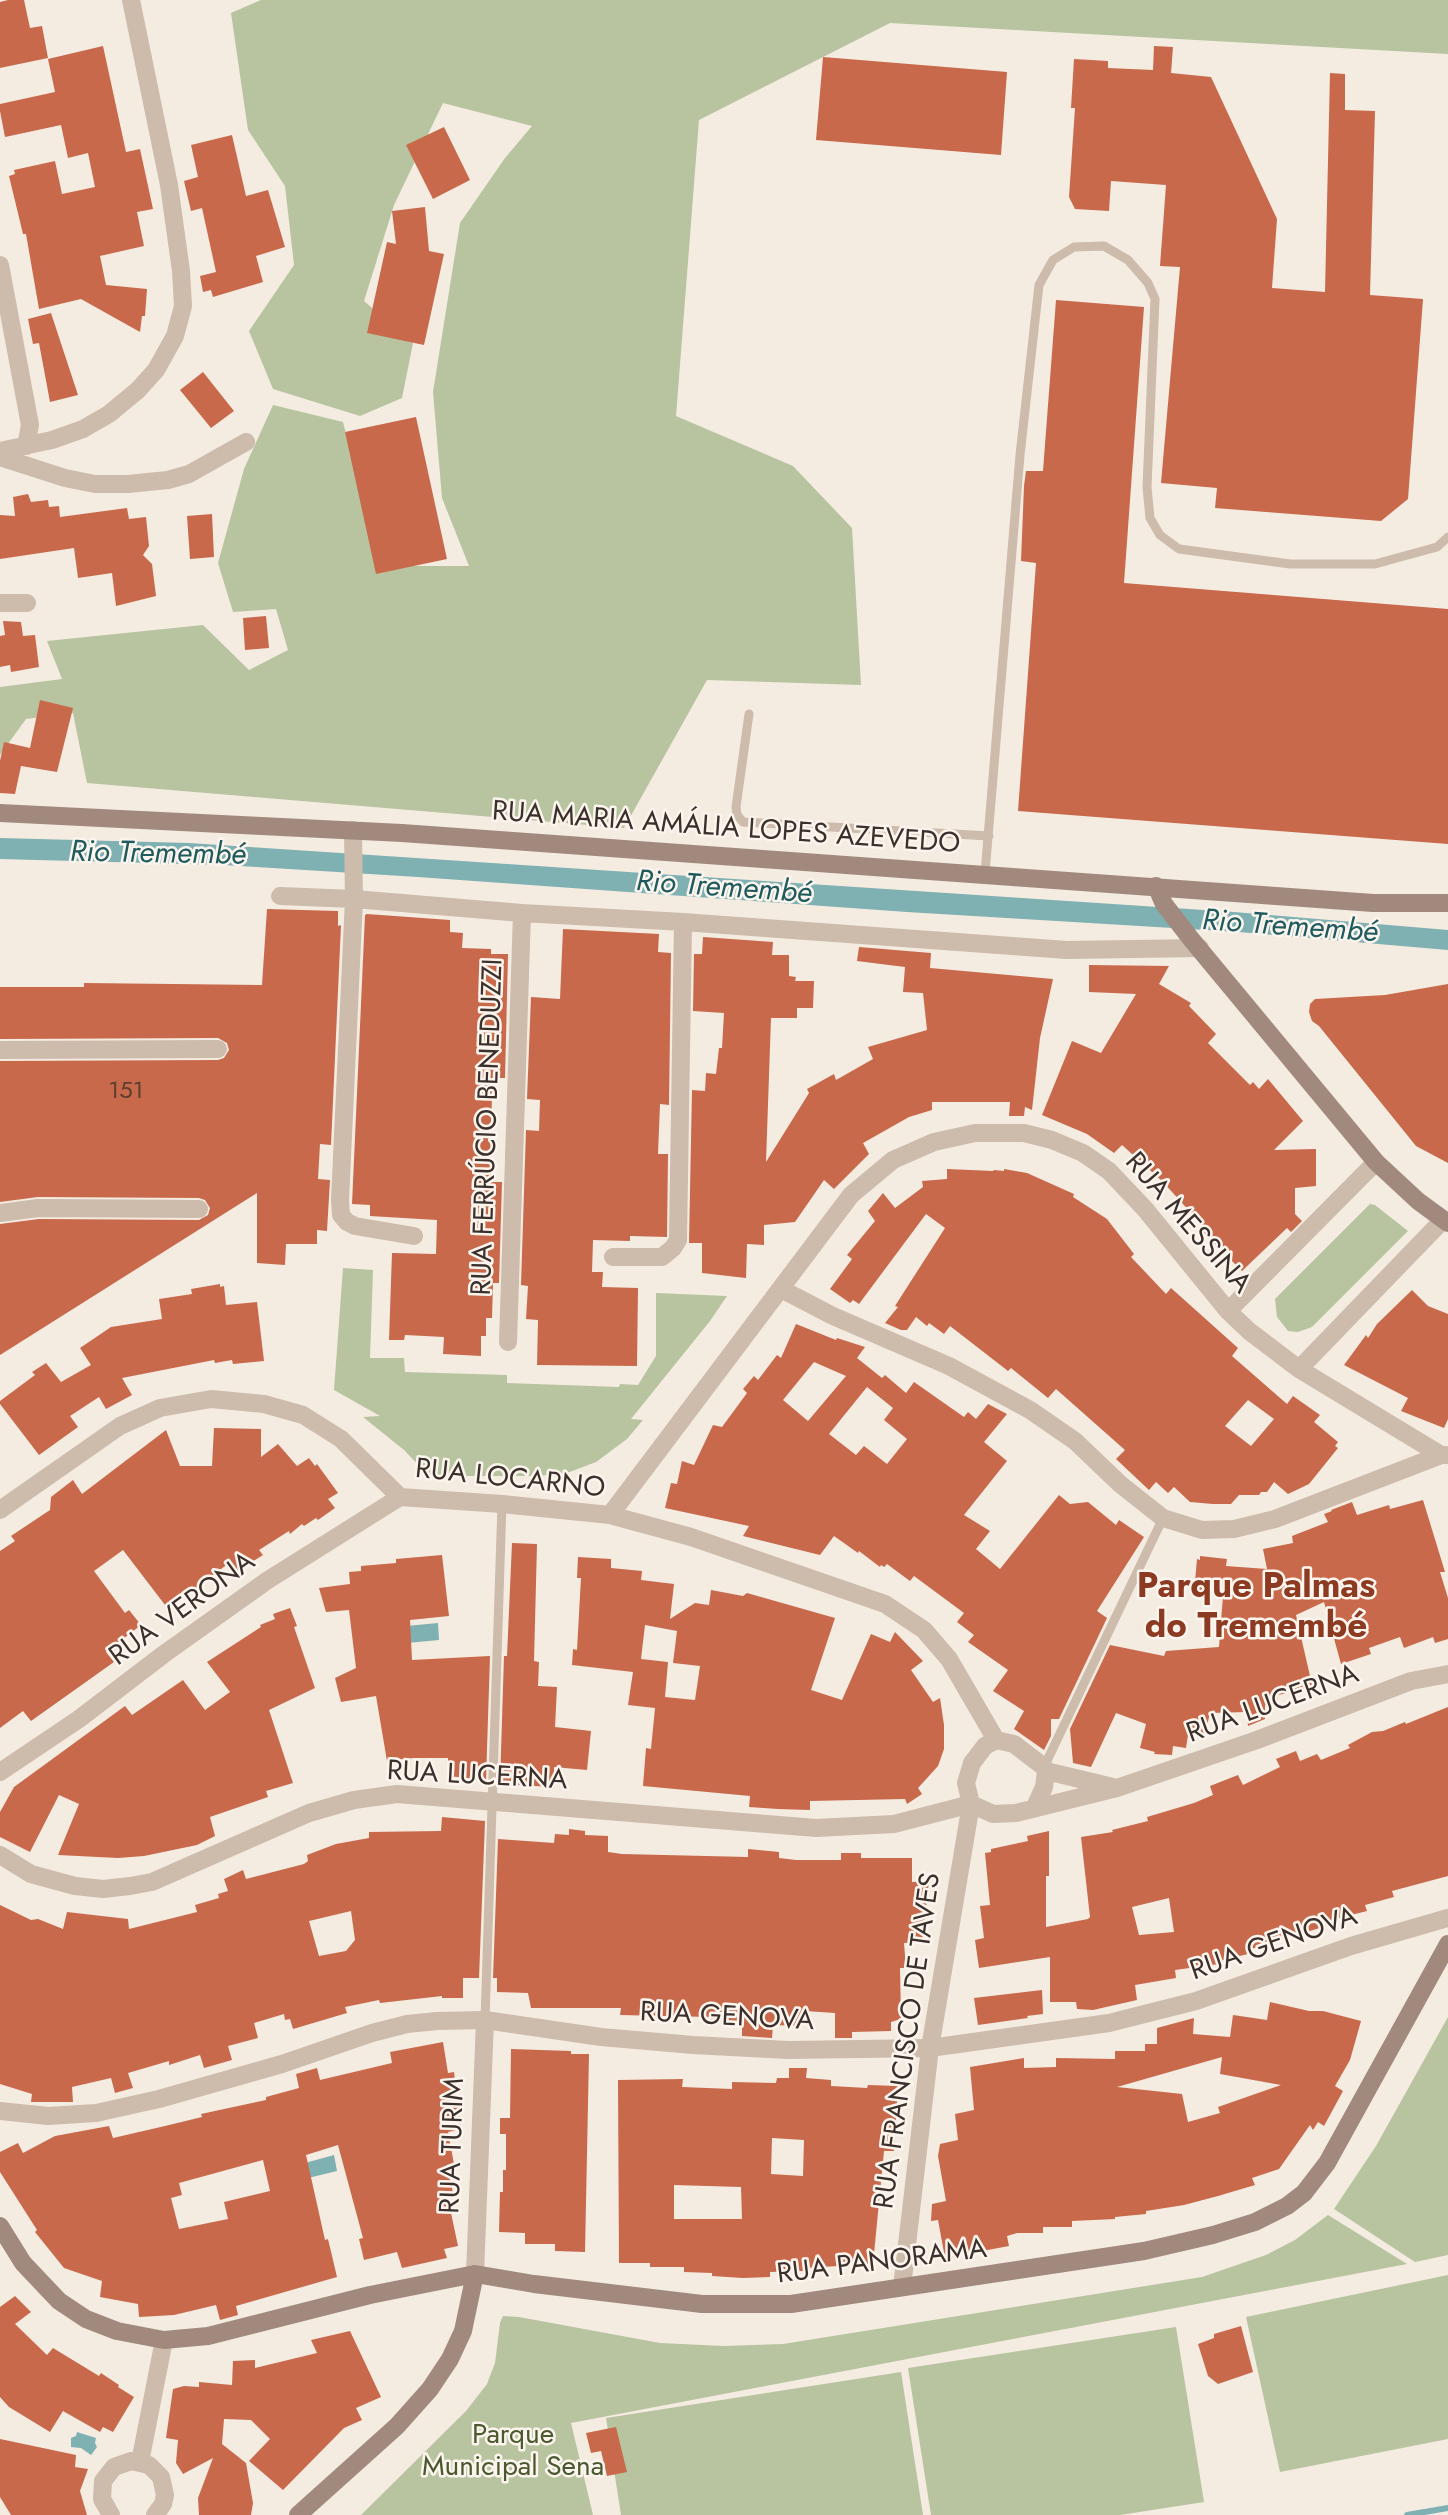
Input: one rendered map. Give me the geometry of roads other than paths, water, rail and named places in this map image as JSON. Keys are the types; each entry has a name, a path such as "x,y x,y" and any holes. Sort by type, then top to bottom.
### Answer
{"street":[{"path":"0,454 83,429 109,414 138,390 156,370 175,336 183,306 181,271 169,186 131,0"},
{"path":"0,265 30,425 26,446"},
{"path":"0,454 65,478 94,484 128,484 168,480 189,474 246,442"},
{"path":"0,603 27,603"},
{"name":"RUA MARIA AMÁLIA LOPES AZEVEDO","path":"0,813 353,838 985,873 1373,902 1448,902"},
{"path":"353,838 354,899 340,1186 341,1215 355,1226 414,1236"},
{"path":"1156,886 1164,904 1376,1162 1445,1222 1299,1369"},
{"path":"280,896 1067,950 1196,943"},
{"name":"RUA FERRÚCIO BENEDUZZI","path":"508,1342 522,913"},
{"path":"613,1257 662,1257 678,1240 683,922"},
{"path":"0,1050 218,1049"},
{"name":"RUA MESSINA","path":"610,1515 851,1195 893,1160 934,1142 975,1133 1024,1133 1052,1140 1083,1153 1109,1171 1145,1209 1228,1311 1271,1349 1299,1369 1444,1455"},
{"path":"1228,1311 1376,1162"},
{"path":"0,1213 38,1209 199,1209"},
{"path":"781,1289 833,1316 949,1366 1030,1410 1074,1441 1120,1484 1163,1518 1202,1530 1234,1530 1275,1519 1444,1455"},
{"name":"RUA LOCARNO","path":"0,1510 120,1426 160,1408 211,1399 264,1404 303,1415 341,1439 400,1497 610,1515 691,1537 885,1604 924,1630 950,1659 996,1740"},
{"name":"RUA VERONA","path":"0,1772 79,1719 268,1580 400,1497"},
{"name":"RUA LUCERNA","path":"1035,1807 1117,1788 1257,1740 1411,1681 1448,1674"},
{"path":"1045,1769 1044,1787 1035,1807 1016,1813 993,1814 971,1804 966,1783 972,1763 985,1746 996,1740 1014,1744 1045,1769 1117,1788"},
{"name":"RUA LUCERNA","path":"0,1855 31,1874 75,1886 103,1889 152,1882 309,1813 354,1800 397,1794 816,1828 894,1824 971,1804"},
{"name":"RUA FRANCISCO DE TAVES","path":"902,2287 930,2048 971,1804"},
{"name":"RUA GENOVA","path":"0,2111 48,2116 96,2113 159,2099 407,2024 485,2021 601,2037 788,2050 930,2048 1109,2023 1196,2001 1351,1946 1448,1918"},
{"name":"RUA PANORAMA","path":"475,2274 534,2284 702,2304 791,2304 1144,2251 1245,2225 1287,2206 1304,2193 1327,2163 1448,1944"},
{"name":"RUA TURIM","path":"475,2274 485,2021"},
{"path":"0,2226 23,2263 59,2301 86,2319 106,2327 164,2340 208,2336 370,2295 475,2274 463,2330 450,2358 430,2389 397,2426 298,2515"},
{"path":"140,2462 164,2340"},
{"path":"111,2515 102,2499 103,2481 108,2473 122,2463 140,2462 156,2470 164,2486 163,2504 155,2515"}],"lane":[{"path":"985,873 1020,455 1039,285 1053,260 1074,247 1104,246 1128,260 1148,283 1155,299 1147,487 1150,518 1160,535 1179,549 1290,564 1375,564 1437,547 1448,537"},
{"path":"749,714 736,807 737,815 743,822 989,836"},
{"path":"485,2021 490,1800 502,1504"},
{"path":"1045,1769 1163,1518"}],"water":[{"name":"Rio Tremembé","path":"0,838 189,843 1234,912 1448,930 1448,950 1239,932 907,912 418,877 224,865 0,859"},
{"path":"438,1623 439,1640 407,1643 406,1626"},
{"path":"334,2155 337,2171 308,2178 305,2163"},
{"path":"77,2432 96,2438 97,2447 91,2455 81,2448 71,2447 71,2438 76,2436"}],"waterway":[{"path":"1407,2515 1448,2508"}],"district":[{"name":"Parque Palmas do Tremembé","path":"1256,1609"}],"park label":[{"name":"Parque Municipal Sena","path":"513,2452"}]}
